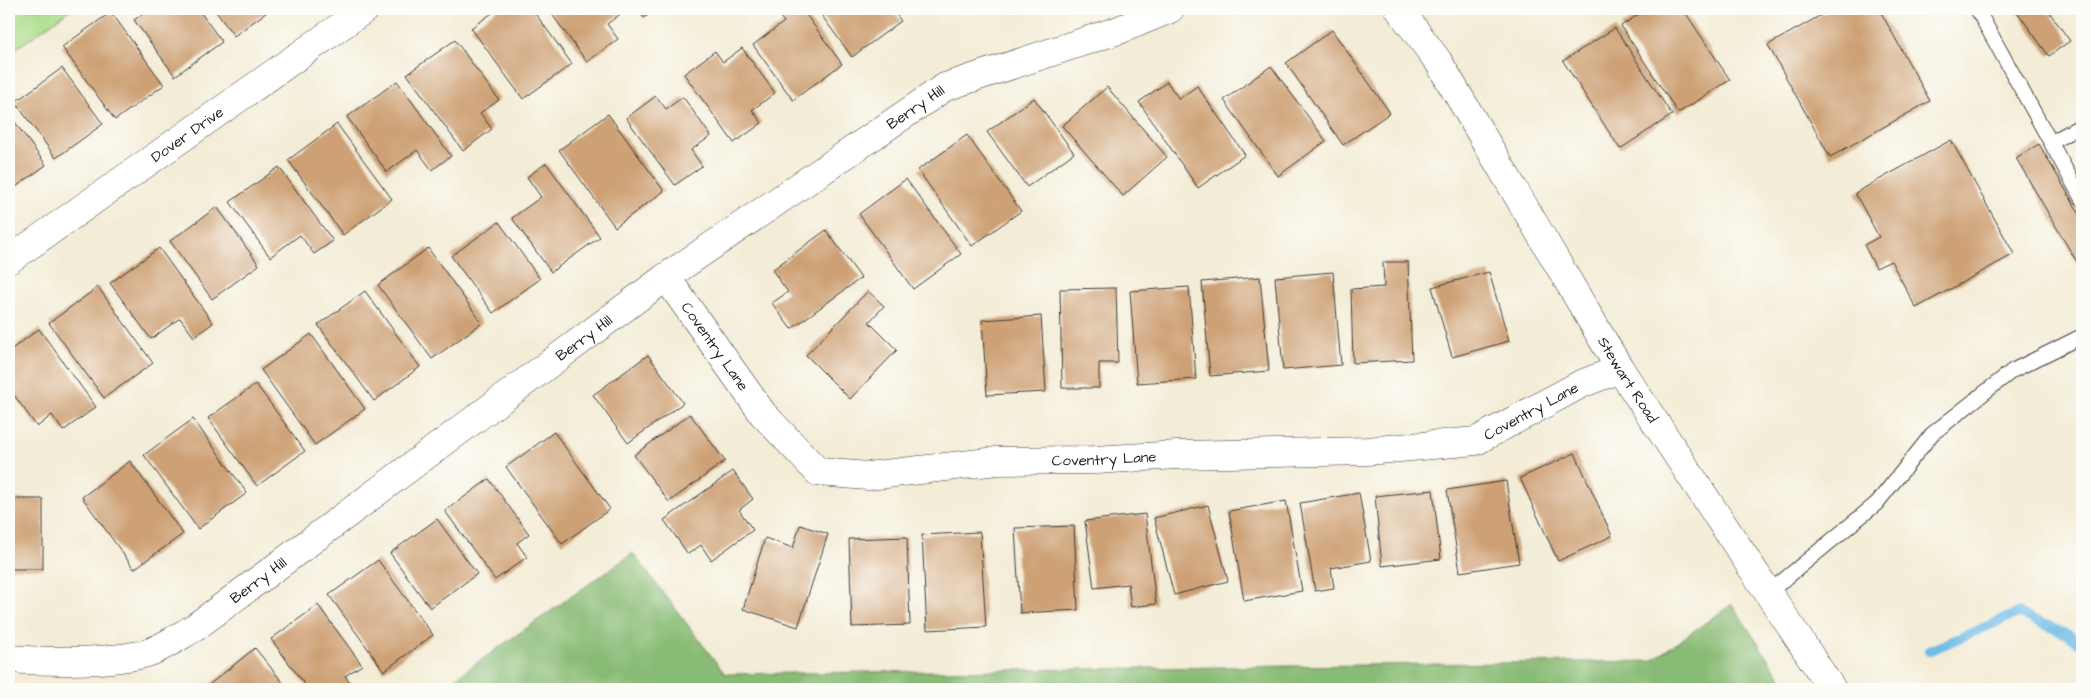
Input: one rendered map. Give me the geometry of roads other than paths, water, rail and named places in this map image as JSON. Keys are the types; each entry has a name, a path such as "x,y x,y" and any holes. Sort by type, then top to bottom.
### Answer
{"street":[{"name":"Dover Drive","path":"9,260 365,9"},
{"name":"Berry Hill","path":"9,659 34,661 115,658 148,653 194,628 666,277 945,87 1119,30 1170,9"},
{"name":"Stewart Road","path":"1399,9 1438,61 1620,369 1832,689"},
{"name":"Stewart Road","path":"1424,9 1438,61"},
{"name":"Coventry Lane","path":"666,277 762,414 818,472 868,476 997,461 1094,460 1178,455 1367,451 1476,441 1582,384 1620,369"}],"lane":[{"path":"1977,9 2082,199"},
{"path":"2052,142 2082,125"},
{"path":"1768,593 1877,503 1932,434 2012,371 2082,336"}],"waterway":[{"path":"1929,651 2018,613 2069,635 2082,646"}]}
